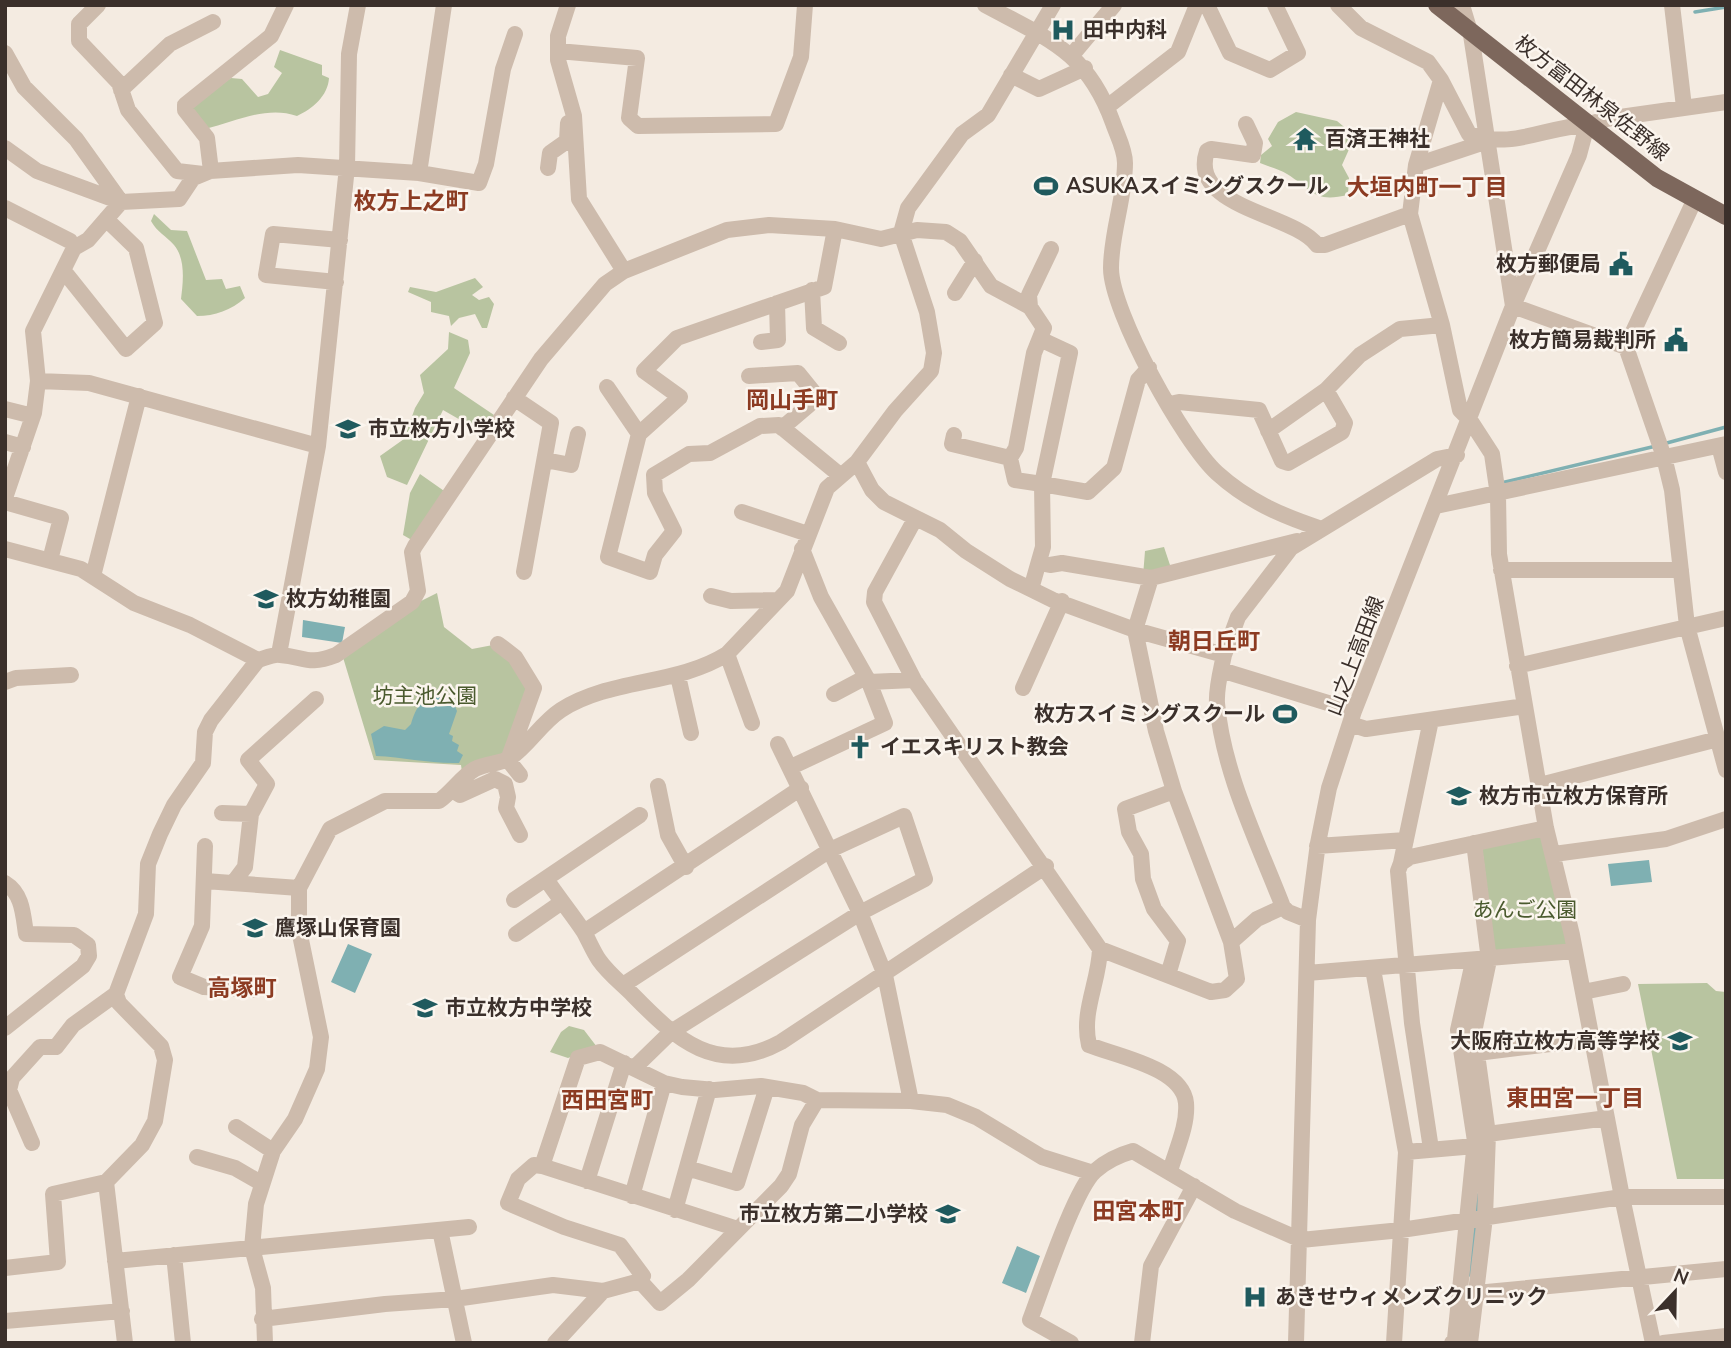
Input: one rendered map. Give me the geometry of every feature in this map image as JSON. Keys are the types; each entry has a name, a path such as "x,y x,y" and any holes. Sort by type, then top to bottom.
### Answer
{"main road":[{"name":"枚方富田林泉佐野線","path":"1437,5 1471,35 1595,115 1657,178 1694,201 1726,216"}],"street":[{"path":"98,5 79,24 79,41 119,83 128,110 177,171 207,172 298,164 419,173 479,183 503,69 515,34"},
{"path":"207,172 207,138 185,110 185,105 271,36 286,5"},
{"path":"279,654 318,446 348,167 349,54 358,5"},
{"path":"419,173 444,5"},
{"path":"568,5 558,36 558,51 561,72 574,116 579,199 624,271"},
{"path":"558,51 637,58 629,118 638,126 776,124 801,57 805,5"},
{"path":"985,5 1072,55 1095,81 1125,159 1111,269 1118,301 1149,368 1200,455 1227,482 1270,511 1319,528"},
{"path":"265,1343 262,1320 263,1287 252,1248 261,1183 273,1151 295,1119 317,1069 321,1037 299,930 299,888 330,829 385,801 439,801 478,768 508,760 560,711 603,691 678,676 699,669 727,654 787,591 827,488 857,462 895,411 931,371 934,353 927,312 901,233 908,208 962,134 988,115 1053,5"},
{"path":"1072,55 1114,5"},
{"path":"1107,107 1178,52 1197,5"},
{"path":"1207,5 1230,53 1270,70 1298,53 1275,5"},
{"path":"1338,5 1361,28 1428,62 1441,80 1469,134 1488,141 1499,142 1569,126 1595,115 1726,102"},
{"name":"山之上高田線","path":"1299,1341 1308,920 1317,846 1329,788 1352,718 1513,306 1471,35 1462,5"},
{"path":"1672,5 1684,107"},
{"path":"121,90 170,44 213,22"},
{"path":"5,53 24,87 76,139 121,202"},
{"path":"1011,75 1039,89 1085,68"},
{"path":"1441,80 1416,165 1410,214 1442,325 1460,410 1470,420 1492,454 1498,495 1501,570 1546,828 1576,951 1622,1198 1653,1343"},
{"path":"1595,115 1513,306 1626,347"},
{"path":"548,168 550,153 567,141 569,120 574,116"},
{"path":"1246,124 1255,144 1253,155 1211,149 1207,151 1203,169 1210,183 1253,211 1309,236 1317,245 1325,245 1410,214"},
{"path":"1416,165 1488,141"},
{"path":"5,148 37,171 121,202 179,199 193,178 207,172"},
{"path":"1694,201 1626,347 1662,450 1672,490 1687,626 1726,770"},
{"path":"50,560 61,518 5,500 33,416 38,381 33,331 74,248 88,240 121,202"},
{"path":"5,208 70,241 74,248"},
{"path":"63,270 126,349 155,323 136,248 106,219"},
{"path":"5,1268 58,1262 53,1194 106,1182 150,1135 158,1107 165,1060 161,1046 118,1003 116,994 146,914 148,864 174,805 202,763 205,732 211,720 258,660 279,654 313,661 336,655 412,603 418,591 412,552 415,546 541,359 605,284 624,271 727,230 769,225 835,229 881,239 930,229 946,232 960,241 991,286 1030,306 1042,322 1042,340 1034,353 1016,448 1010,458 1012,477 1015,480 1088,492 1114,468 1138,380 1149,368"},
{"path":"654,475 655,493 674,531 655,555 650,572 608,557 639,434 680,397 644,371 677,338 824,286 835,229"},
{"path":"335,282 266,275 273,234 340,240"},
{"path":"1030,306 1029,295 1052,249"},
{"path":"955,293 975,261"},
{"path":"812,290 814,328 839,343"},
{"path":"761,342 778,340 777,303"},
{"path":"1268,430 1326,390 1360,355 1400,329 1442,325"},
{"path":"1031,589 1043,547 1042,484 1070,353 1042,340"},
{"path":"748,376 798,373 815,394 809,405 782,428"},
{"path":"38,381 89,383 318,446"},
{"path":"607,387 639,434"},
{"path":"1170,404 1179,401 1259,410 1282,461 1288,463 1342,432 1345,423 1326,390"},
{"path":"93,576 139,396"},
{"path":"514,398 551,423 524,572"},
{"path":"5,409 33,416"},
{"path":"631,470 654,475 689,454 710,453 760,426 782,428 841,475"},
{"path":"544,460 571,466 578,434"},
{"path":"5,442 23,447"},
{"path":"953,444 1010,458"},
{"path":"1436,506 1498,495 1662,450 1722,445 1726,472"},
{"path":"1308,920 1287,912 1283,907 1244,806 1223,739 1217,701 1222,663 1238,617 1291,548 1319,528 1437,459 1457,455"},
{"path":"857,462 872,490 884,502 940,530 966,551 1031,589 1053,600 1062,601 1222,663 1352,718 1366,729 1525,706"},
{"path":"742,512 805,541 821,597 867,680 885,723 791,767"},
{"path":"915,519 875,592 874,602 914,680 1046,866 1100,949 1100,965 1087,1014 1088,1045 1170,1075 1182,1088 1186,1104 1184,1122 1170,1171"},
{"path":"1040,563 1062,563 1151,579 1301,540"},
{"path":"5,549 81,569 134,603 190,625 258,660"},
{"path":"1501,570 1681,570"},
{"path":"1100,949 1211,992 1225,990 1237,979 1231,942 1174,791 1156,731 1135,630 1151,579"},
{"path":"711,596 731,601 778,600"},
{"path":"1023,688 1062,601"},
{"path":"1517,666 1726,618"},
{"path":"498,644 520,653 534,688 508,760"},
{"path":"727,654 752,723"},
{"path":"5,682 16,678 71,675"},
{"path":"678,676 691,733"},
{"path":"834,694 867,680 914,680"},
{"path":"233,883 245,867 251,814 267,784 248,760 316,699"},
{"path":"1431,720 1398,871 1412,1023 1431,1149"},
{"path":"1540,785 1718,739"},
{"path":"778,744 860,913 885,975 911,1101"},
{"path":"508,760 520,775"},
{"path":"452,790 460,794 487,780 495,779 505,784 508,797 506,808 520,835"},
{"path":"658,786 668,835 686,867"},
{"path":"584,932 686,867 801,788"},
{"path":"1168,975 1178,941 1154,909 1143,879 1141,853 1129,832 1125,809 1174,791"},
{"path":"222,813 251,814"},
{"path":"514,900 640,815"},
{"path":"587,1181 629,1065 671,1032 860,913 925,878 904,816 830,850 623,985"},
{"path":"1554,854 1666,839 1726,819"},
{"path":"1401,863 1410,857 1546,828"},
{"path":"1317,846 1406,840"},
{"path":"1470,1343 1470,1287 1488,1134 1474,1032 1481,961 1474,843"},
{"path":"205,846 202,926 180,977 204,987 254,990"},
{"path":"546,879 584,932 599,961 671,1032 688,1043 717,1055 758,1054 885,975 1046,866"},
{"path":"205,881 299,888"},
{"path":"5,1028 83,966 89,956 88,945 74,935 26,934 23,910 15,885"},
{"path":"516,934 562,902"},
{"path":"1231,942 1257,919 1283,907"},
{"path":"1307,973 1481,961 1576,951"},
{"path":"1476,1219 1475,1146 1458,1030 1481,961"},
{"path":"1373,969 1406,1152 1394,1343"},
{"path":"1583,992 1623,984"},
{"path":"32,1143 9,1090 12,1078 40,1046 56,1047 73,1025 116,994"},
{"path":"1477,1053 1592,1039"},
{"path":"542,1166 578,1058 600,1052 664,1083 709,1089 767,1087 803,1093 817,1100 911,1101 947,1105 976,1117 1042,1157 1093,1173"},
{"path":"632,1196 664,1083"},
{"path":"687,1168 737,1183 767,1087"},
{"path":"675,1210 709,1089"},
{"path":"640,1281 660,1303 738,1229 789,1174 802,1125 817,1100"},
{"path":"1488,1134 1607,1118"},
{"path":"236,1127 273,1151"},
{"path":"1406,1152 1475,1146"},
{"path":"1070,1343 1030,1320 1068,1222 1093,1173 1116,1156 1133,1151 1235,1211 1301,1240 1401,1230 1622,1198 1726,1197"},
{"path":"197,1157 235,1168 261,1183"},
{"path":"262,1320 384,1304 455,1300 553,1285 603,1291 640,1281 643,1276 620,1245 564,1227 508,1203 518,1179 534,1165 738,1229"},
{"path":"106,1182 125,1343"},
{"path":"1142,1343 1151,1266 1194,1186"},
{"path":"116,1261 469,1227"},
{"path":"440,1230 464,1343"},
{"path":"174,1255 183,1343"},
{"path":"1470,1287 1726,1269"},
{"path":"1452,1343 1470,1287"},
{"path":"555,1343 603,1291"},
{"path":"5,1321 122,1311"},
{"path":"1663,1343 1726,1336"}],"green space":[{"path":"280,50 322,65 322,75 329,78 326,91 318,101 297,116 262,113 205,129 188,108 231,78 242,79 258,97 268,94 282,73 274,67"},
{"path":"1296,112 1337,121 1355,136 1342,165 1349,178 1348,195 1327,197 1314,194 1284,172 1260,163 1261,155 1272,146 1268,139 1278,122"},
{"path":"154,214 171,230 187,231 206,280 222,279 226,289 240,286 245,298 222,312 197,316 181,299 183,271 180,257 174,245 151,221"},
{"path":"475,278 483,287 472,295 479,300 489,297 494,304 487,328 482,328 475,314 459,318 451,326 449,316 431,312 431,302 408,292 410,287 436,292"},
{"path":"449,332 468,340 470,353 454,388 494,415 483,433 443,410 407,485 387,477 380,456 404,439 415,408 424,393 420,375 448,349"},
{"path":"420,474 447,493 417,543 403,535 410,493"},
{"path":"1164,547 1172,571 1143,576 1145,551"},
{"name":"坊主池公園","path":"437,593 444,627 472,649 493,645 513,663 529,690 504,754 462,772 461,765 374,760 342,654 415,604"},
{"name":"あんご公園","path":"1543,833 1570,947 1495,952 1482,847"},
{"path":"1707,983 1716,991 1726,992 1726,1179 1677,1179 1638,984"},
{"path":"569,1026 584,1030 597,1047 568,1058 550,1052 561,1032"}],"water":[{"path":"303,620 345,627 342,643 302,637"},
{"path":"442,697 453,702 457,711 449,734 453,736 452,741 459,745 457,751 463,755 459,763 376,756 371,734 384,726 405,730 421,704 429,698"},
{"path":"1649,860 1652,882 1611,886 1608,864"},
{"path":"348,944 372,954 355,993 331,982"},
{"path":"1017,1246 1040,1256 1026,1293 1002,1283"}],"waterway":[{"path":"1695,12 1726,7"},
{"path":"1663,444 1726,427"},
{"path":"1501,483 1656,446"},
{"path":"1476,1215 1478,1195"},
{"path":"1470,1275 1476,1223"}],"place":[{"name":"田中内科","path":"1063,30"},
{"name":"百済王神社","path":"1305,139"},
{"name":"ASUKAスイミングスクール","path":"1046,186"},
{"name":"枚方郵便局","path":"1621,264"},
{"name":"枚方簡易裁判所","path":"1676,340"},
{"name":"市立枚方小学校","path":"348,429"},
{"name":"枚方幼稚園","path":"266,599"},
{"name":"枚方スイミングスクール","path":"1285,714"},
{"name":"イエスキリスト教会","path":"860,747"},
{"name":"枚方市立枚方保育所","path":"1459,796"},
{"name":"鷹塚山保育園","path":"255,928"},
{"name":"市立枚方中学校","path":"425,1008"},
{"name":"大阪府立枚方高等学校","path":"1680,1041"},
{"name":"市立枚方第二小学校","path":"948,1214"},
{"name":"あきせウィメンズクリニック","path":"1255,1297"}],"district":[{"name":"大垣内町一丁目","path":"1427,187"},
{"name":"枚方上之町","path":"411,201"},
{"name":"岡山手町","path":"792,400"},
{"name":"朝日丘町","path":"1214,641"},
{"name":"高塚町","path":"242,988"},
{"name":"東田宮一丁目","path":"1575,1098"},
{"name":"西田宮町","path":"607,1100"},
{"name":"田宮本町","path":"1138,1211"}]}
